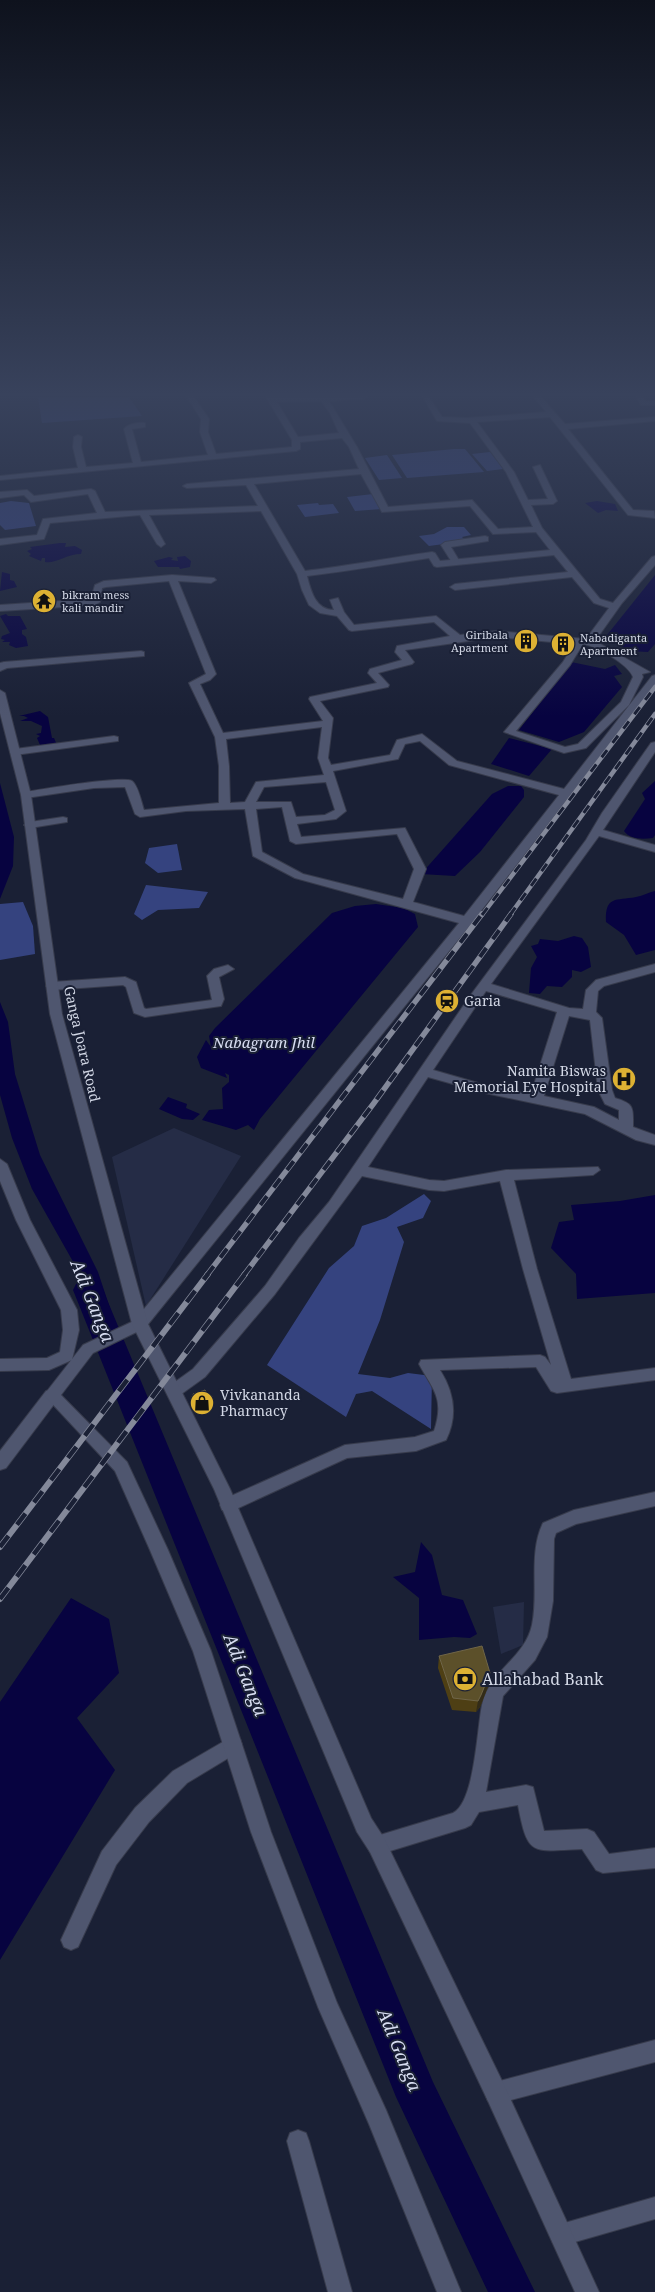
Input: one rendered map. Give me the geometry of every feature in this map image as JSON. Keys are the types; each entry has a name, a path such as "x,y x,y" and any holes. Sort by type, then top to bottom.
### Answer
{"street":[{"path":"97,504 102,515"},
{"path":"261,504 302,574 304,588 317,608 325,613 340,613"},
{"path":"383,504 386,510 451,504"},
{"path":"474,504 496,532 538,529"},
{"path":"527,504 538,529 574,574 597,601 614,607"},
{"path":"622,504 631,513 651,512 655,515"},
{"path":"0,542 41,537 46,521 143,512 263,508"},
{"path":"143,512 160,544"},
{"path":"456,562 445,544 486,539"},
{"path":"302,574 363,567 374,563 432,555 437,564 556,552"},
{"path":"635,669 638,677 625,703 582,746 564,750 509,732 655,559"},
{"path":"455,587 574,574"},
{"path":"172,578 211,674 207,678 194,683 220,737 224,766 225,806"},
{"path":"0,608 95,602 98,587 104,584 172,578 211,580"},
{"path":"335,600 340,613 352,628 436,619 458,638"},
{"path":"0,1463 52,1395 70,1362 88,1349 140,1324 467,921 655,676 635,669 616,654 585,642 497,634 458,638 400,648 400,652 409,662 376,669 373,673 384,685 314,699 328,718 324,758 327,773 341,811 338,815 291,821"},
{"path":"0,668 4,665 141,654"},
{"name":"Ganga Joara Road","path":"0,694 26,795 56,1014 140,1324 228,1505 364,1825 377,1845 496,2093 587,2292"},
{"path":"220,737 327,724"},
{"path":"467,921 407,903 299,876 257,854 250,804 260,784 327,773 394,757 401,742 422,737 452,763 566,793"},
{"path":"15,752 114,739"},
{"path":"174,1391 199,1373 270,1290 304,1242 334,1206 484,986 596,832 655,745"},
{"path":"26,795 94,785 129,784 140,814 250,804 287,804 296,841 401,830 420,869 407,903"},
{"path":"30,825 63,820"},
{"path":"596,832 655,849"},
{"path":"588,1014 592,990 600,982 655,968"},
{"path":"52,986 125,981 132,985 138,1010 145,1013 217,1002 213,976 218,972 228,970"},
{"path":"484,986 561,1008 564,1012 593,1015 598,1021 604,1090 610,1101 623,1105 626,1109 626,1130"},
{"path":"536,1100 564,1012"},
{"path":"426,1072 485,1089 589,1110 641,1137 655,1140"},
{"path":"0,1164 23,1220 60,1289 69,1310 71,1330 70,1362"},
{"path":"359,1170 429,1185 444,1186 506,1175 593,1170"},
{"path":"506,1175 530,1269 565,1386"},
{"path":"228,1505 345,1452 416,1444 440,1435 446,1421 442,1384 427,1364 540,1361 557,1387 655,1374"},
{"path":"0,1365 70,1362"},
{"path":"52,1395 121,1467 202,1651 261,1832 328,2007 378,2118 449,2292"},
{"path":"377,1845 464,1819 474,1804 492,1700 499,1683 527,1656 538,1639 543,1614 545,1539 549,1528 574,1517 655,1499"},
{"path":"71,1940 109,1858 142,1815 180,1777 233,1745"},
{"path":"474,1804 526,1794 533,1832 539,1841 587,1839 603,1863 610,1864 655,1858"},
{"path":"496,2093 655,2050"},
{"path":"298,2141 340,2292"},
{"path":"561,2234 655,2208"}],"shaded area":[{"path":"0,504 29,504 36,526 5,530 0,525"},
{"path":"333,504 339,513 305,517 297,505"},
{"path":"351,504 379,504 382,509 355,511"},
{"path":"447,527 464,527 471,535 462,537 466,541 429,546 419,536 434,534"},
{"path":"177,844 182,870 158,873 145,863 149,848"},
{"path":"146,885 208,892 199,908 158,910 142,920 134,914"},
{"path":"23,902 33,926 35,954 0,960 0,904"},
{"path":"174,1128 241,1156 146,1306 112,1157"},
{"path":"424,1194 431,1201 423,1218 397,1227 404,1242 380,1320 358,1374 390,1378 408,1373 432,1376 431,1429 372,1391 356,1394 346,1417 267,1365 329,1268 354,1246 362,1226 386,1218"},
{"path":"524,1602 523,1645 501,1654 493,1607"}],"water":[{"path":"586,504 615,504 618,511 606,510 598,513"},
{"path":"66,543 65,547 75,546 82,550 81,554 45,562 45,558 42,558 41,561 29,556 31,554 27,551 32,549 30,547"},
{"path":"185,556 191,561 190,567 180,569 179,567 158,567 154,561 169,557 173,558 171,560 178,561 177,557"},
{"path":"2,572 10,574 10,580 14,581 17,587 0,591"},
{"path":"655,575 655,644 648,652 628,651 607,635"},
{"path":"6,614 8,616 20,616 27,629 22,630 22,634 26,637 28,646 16,648 9,645 10,642 2,642 5,640 1,639 2,636 10,633 0,616"},
{"path":"571,662 605,669 615,665 622,674 614,676 622,687 584,732 559,742 519,730"},
{"path":"40,711 48,717 52,738 54,738 57,745 40,745 37,738 40,736 36,734 41,733 42,726 31,721 20,721 28,718 19,716"},
{"path":"509,738 552,749 529,776 491,764"},
{"path":"655,781 655,835 653,838 645,839 630,836 624,831 645,799 642,793"},
{"path":"0,783 14,837 13,866 0,899"},
{"path":"508,786 521,786 524,790 524,797 480,852 455,876 421,874 492,794"},
{"path":"655,891 655,950 636,955 624,935 606,922 607,907 613,901"},
{"name":"Nabagram Jhil","path":"376,904 403,908 415,914 418,927 260,1119 254,1130 248,1125 236,1130 202,1120 209,1110 223,1109 222,1088 229,1082 229,1075 225,1073 227,1078 201,1068 197,1057 206,1040 211,1047 209,1036 215,1028 332,913 355,906"},
{"path":"574,936 582,938 588,947 591,967 581,972 572,970 572,977 562,987 547,986 540,994 529,993 531,968 537,957 531,946 538,944 540,939 558,941"},
{"path":"0,1002 8,1022 15,1074 40,1155 98,1272 112,1314 94,1333 89,1327 80,1274 32,1189 12,1138 0,1095"},
{"path":"168,1097 187,1104 186,1108 200,1114 193,1120 182,1119 159,1109"},
{"path":"655,1195 655,1293 577,1299 576,1274 551,1248 559,1222 574,1220 571,1205 620,1201"},
{"path":"421,1542 432,1555 442,1595 463,1600 477,1634 470,1638 454,1637 419,1640 419,1598 393,1577 415,1572"},
{"path":"71,1598 109,1619 119,1673 77,1718 115,1770 0,1960 0,1702"}],"building":[{"name":"Vivkananda Pharmacy","path":"205,1390 210,1403 198,1407 193,1394"},
{"name":"Allahabad Bank","path":"482,1646 490,1673 478,1701 453,1698 439,1656"}],"waterway":[{"name":"Adi Ganga","path":"88,1290 418,2097 512,2292"}],"railway":[{"path":"482,915 655,687"},
{"path":"510,915 655,714"},
{"path":"207,1275 482,914"},
{"path":"244,1275 374,1103 511,914"},
{"path":"0,1547 208,1274"},
{"path":"0,1599 245,1274"}],"place":[{"name":"bikram mess kali mandir","path":"44,601"},
{"name":"Giribala Apartment","path":"526,641"},
{"name":"Nabadiganta Apartment","path":"563,644"},
{"name":"Garia","path":"447,1001"},
{"name":"Namita Biswas Memorial Eye Hospital","path":"624,1079"},
{"name":"Vivkananda Pharmacy","path":"202,1403"},
{"name":"Allahabad Bank","path":"465,1679"}]}
